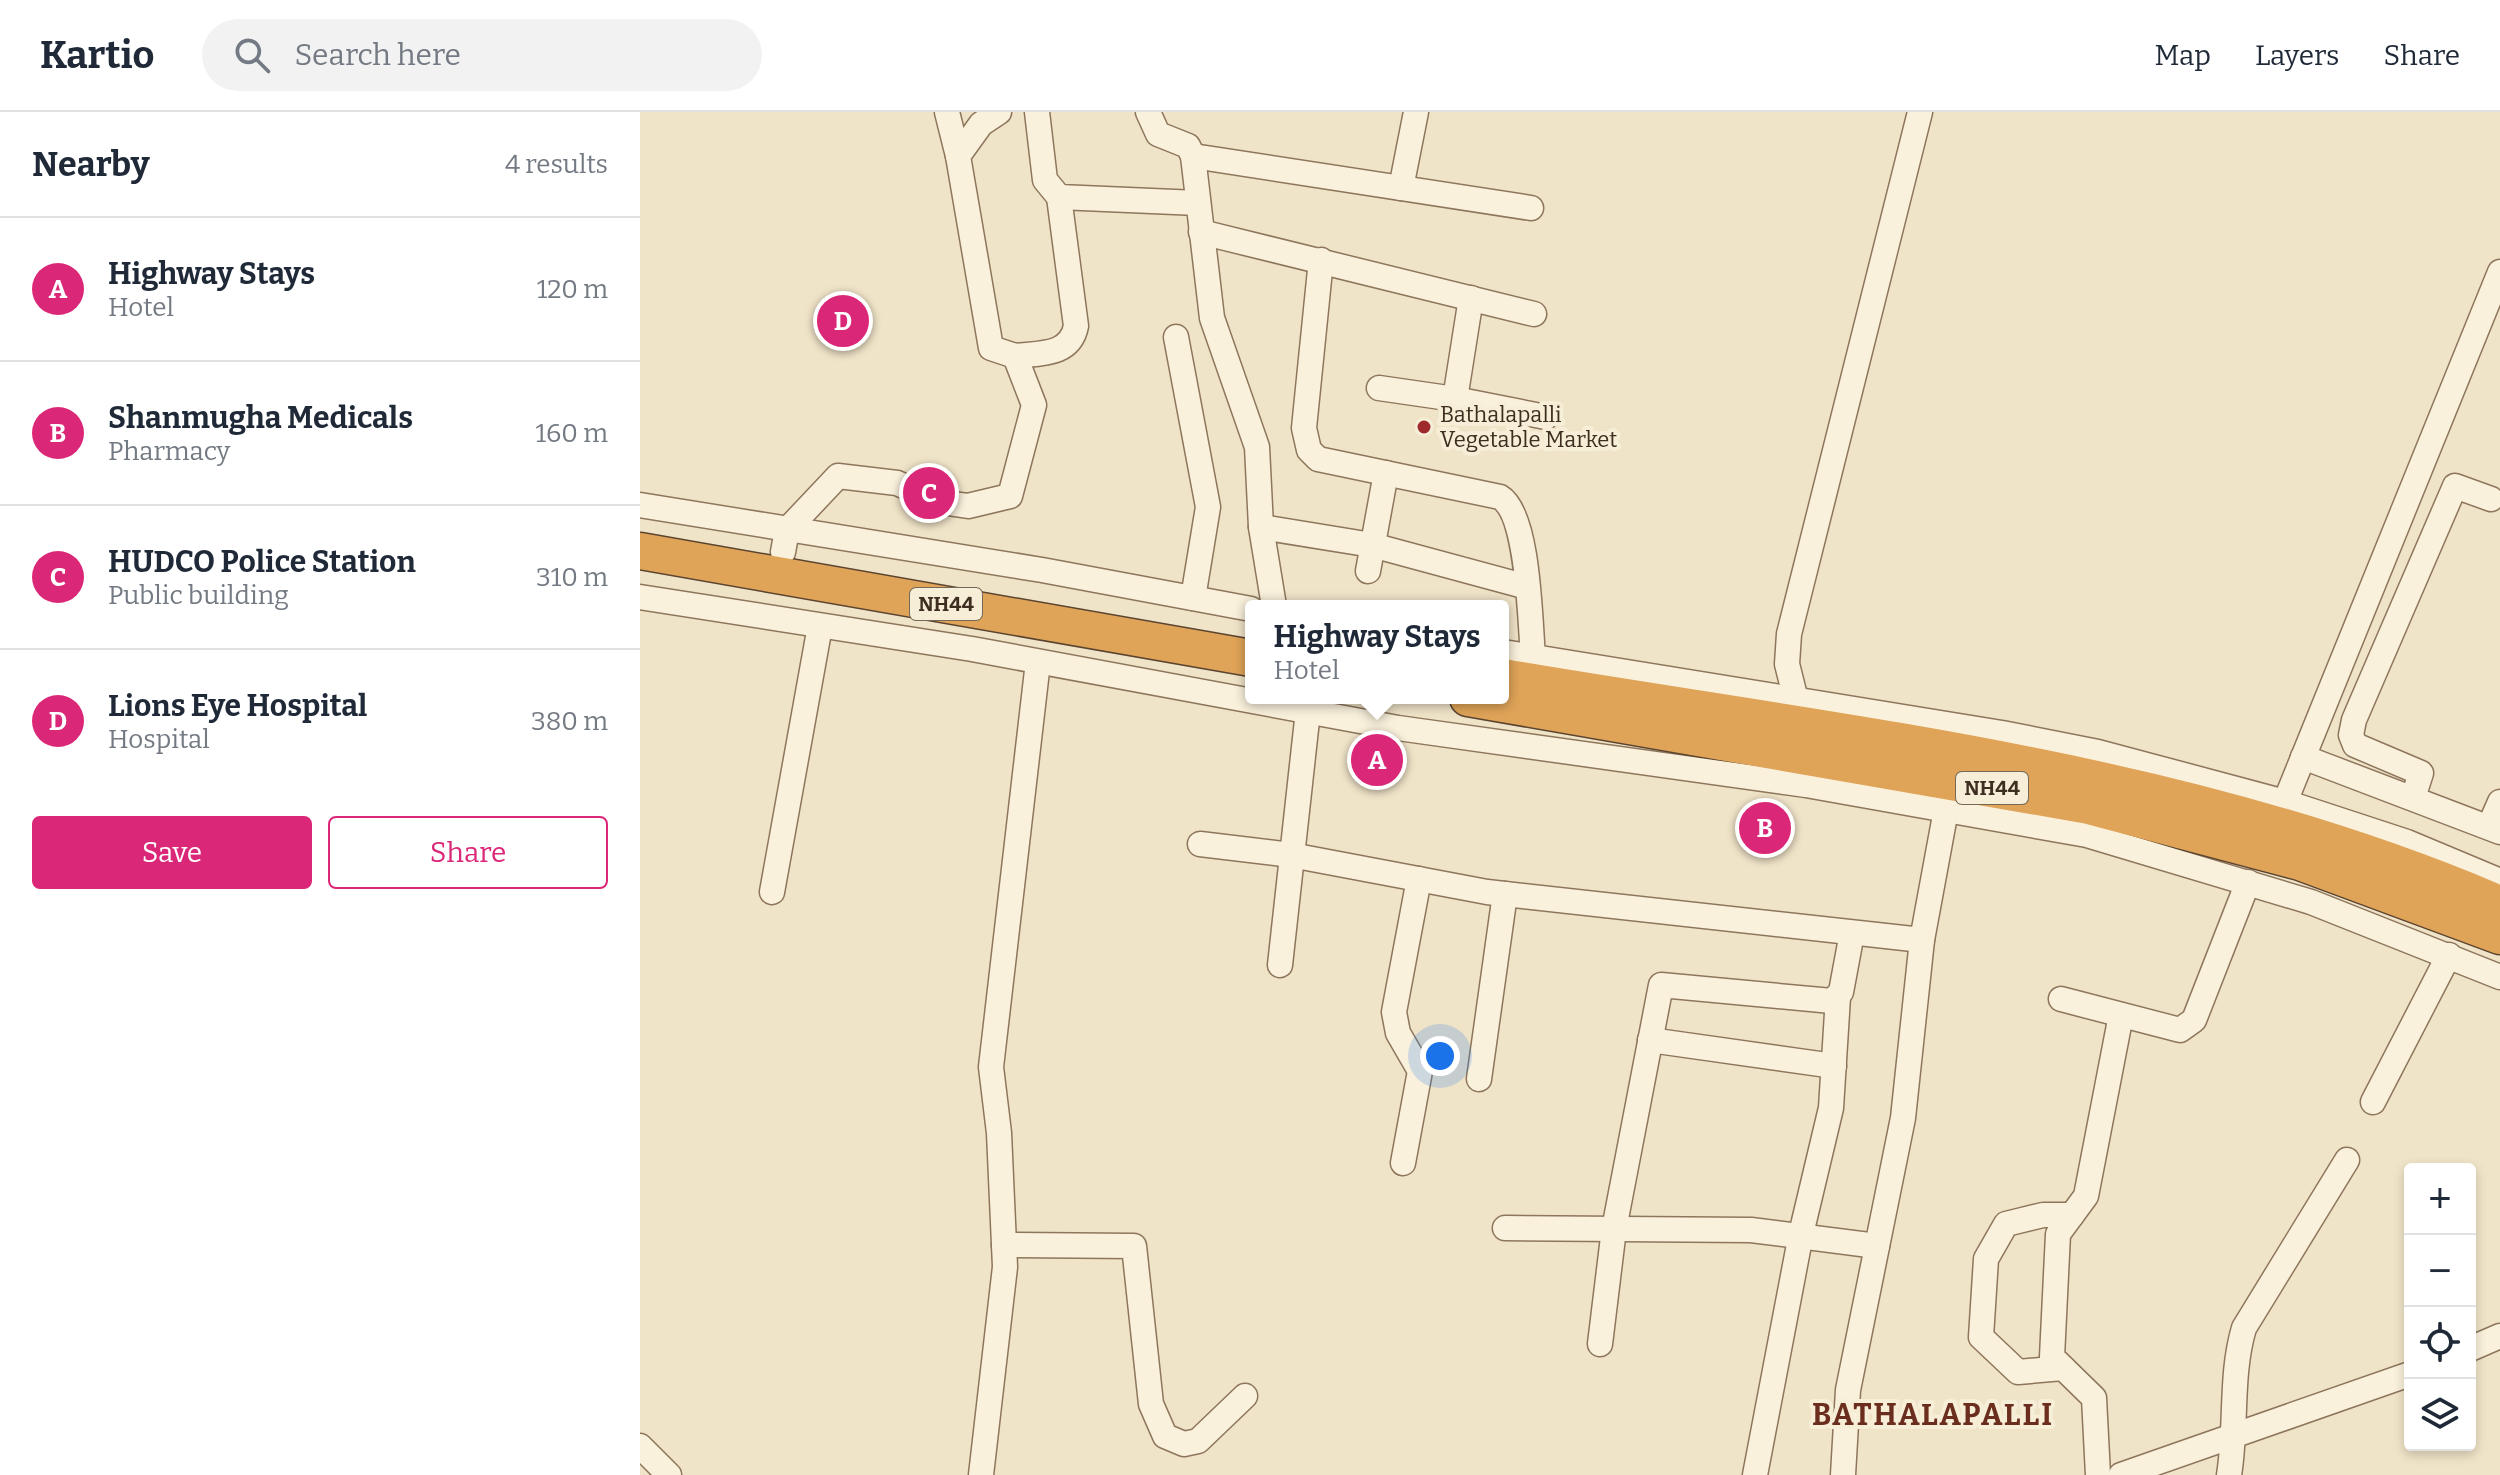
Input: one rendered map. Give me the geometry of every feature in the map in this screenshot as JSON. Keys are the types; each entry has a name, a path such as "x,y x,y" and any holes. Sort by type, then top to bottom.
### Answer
{"highway":[{"name":"NH44","path":"640,527 785,541 1245,632"},
{"name":"NH44","path":"640,551 1245,657"},
{"name":"NH44","path":"1509,678 1800,714 2185,799 2282,826 2500,904"},
{"name":"NH44","path":"1502,704 2089,806 2228,840 2389,893 2500,936"},
{"path":"1806,785 1843,764"}],"street":[{"path":"947,112 958,156 991,348 1015,356 1060,350 1074,336 1076,326 1059,197 1045,180 1037,112"},
{"path":"958,156 981,124 999,112"},
{"path":"1148,112 1158,134 1188,146 1193,156 1212,318 1257,447 1261,527 1273,600"},
{"path":"1401,188 1416,112"},
{"path":"1800,714 1787,664 1789,634 1920,112"},
{"path":"1193,156 1531,208"},
{"path":"1059,197 1198,203"},
{"path":"1201,232 1534,314"},
{"path":"1321,260 1305,440 1318,459 1508,501 1515,515 1527,587 1533,657"},
{"path":"2285,802 2500,272"},
{"path":"1455,399 1471,298"},
{"path":"1176,337 1208,507 1193,598"},
{"path":"785,541 838,476 897,483 941,502 968,506 1010,496 1034,405 1015,356"},
{"path":"1379,388 1546,417"},
{"path":"2419,471 2491,499"},
{"path":"1368,571 1386,473"},
{"path":"2413,798 2421,773 2355,745 2351,735 2354,720 2455,486"},
{"path":"640,505 785,541 1042,570 1245,608"},
{"path":"1261,527 1372,545 1527,587"},
{"path":"640,597 1038,662 1245,700"},
{"path":"772,892 820,626"},
{"path":"1509,653 1800,714 2002,733 2098,752 2285,802 2407,842 2500,881"},
{"path":"981,1475 1005,1267 991,1067 1038,662"},
{"path":"1269,704 1398,728 1806,785 2087,835 2311,902 2500,977"},
{"path":"1280,965 1308,711"},
{"path":"2303,757 2495,829 2500,802"},
{"path":"1843,1475 1848,1390 1903,1118 1922,940 1946,810"},
{"path":"1200,844 1291,855 1505,894 1922,940"},
{"path":"1403,1163 1420,1077 1418,1065 1398,1033 1394,1012 1419,879"},
{"path":"2061,999 2180,1030 2191,1024 2248,882"},
{"path":"1479,1079 1505,894"},
{"path":"1755,1475 1801,1234 1831,1108 1838,997 1852,933"},
{"path":"2373,1102 2449,955"},
{"path":"1600,1344 1614,1229 1661,985 1832,1001 1838,997"},
{"path":"2098,1475 2094,1398 2052,1357 2058,1234 2086,1196 2121,1015"},
{"path":"1650,1040 1834,1066"},
{"path":"2229,1475 2235,1437 2236,1354 2244,1328 2347,1160"},
{"path":"2063,1368 2018,1372 1981,1337 1986,1259 2006,1224 2043,1215 2072,1215"},
{"path":"1505,1228 1801,1234 1877,1246"},
{"path":"1004,1245 1134,1246 1151,1404 1165,1436 1184,1444 1198,1441 1245,1396"},
{"path":"2476,1346 2500,1336"},
{"path":"2121,1475 2404,1376"},
{"path":"640,1446 669,1475"}],"place":[{"name":"Lions Eye Hospital","path":"843,321"},
{"name":"Bathalapalli Vegetable Market","path":"1424,427"},
{"name":"HUDCO Police Station","path":"929,493"},
{"name":"Highway Stays","path":"1377,760"},
{"name":"Shanmugha Medicals","path":"1765,828"}],"district":[{"name":"BATHALAPALLI","path":"1933,1415"}]}
